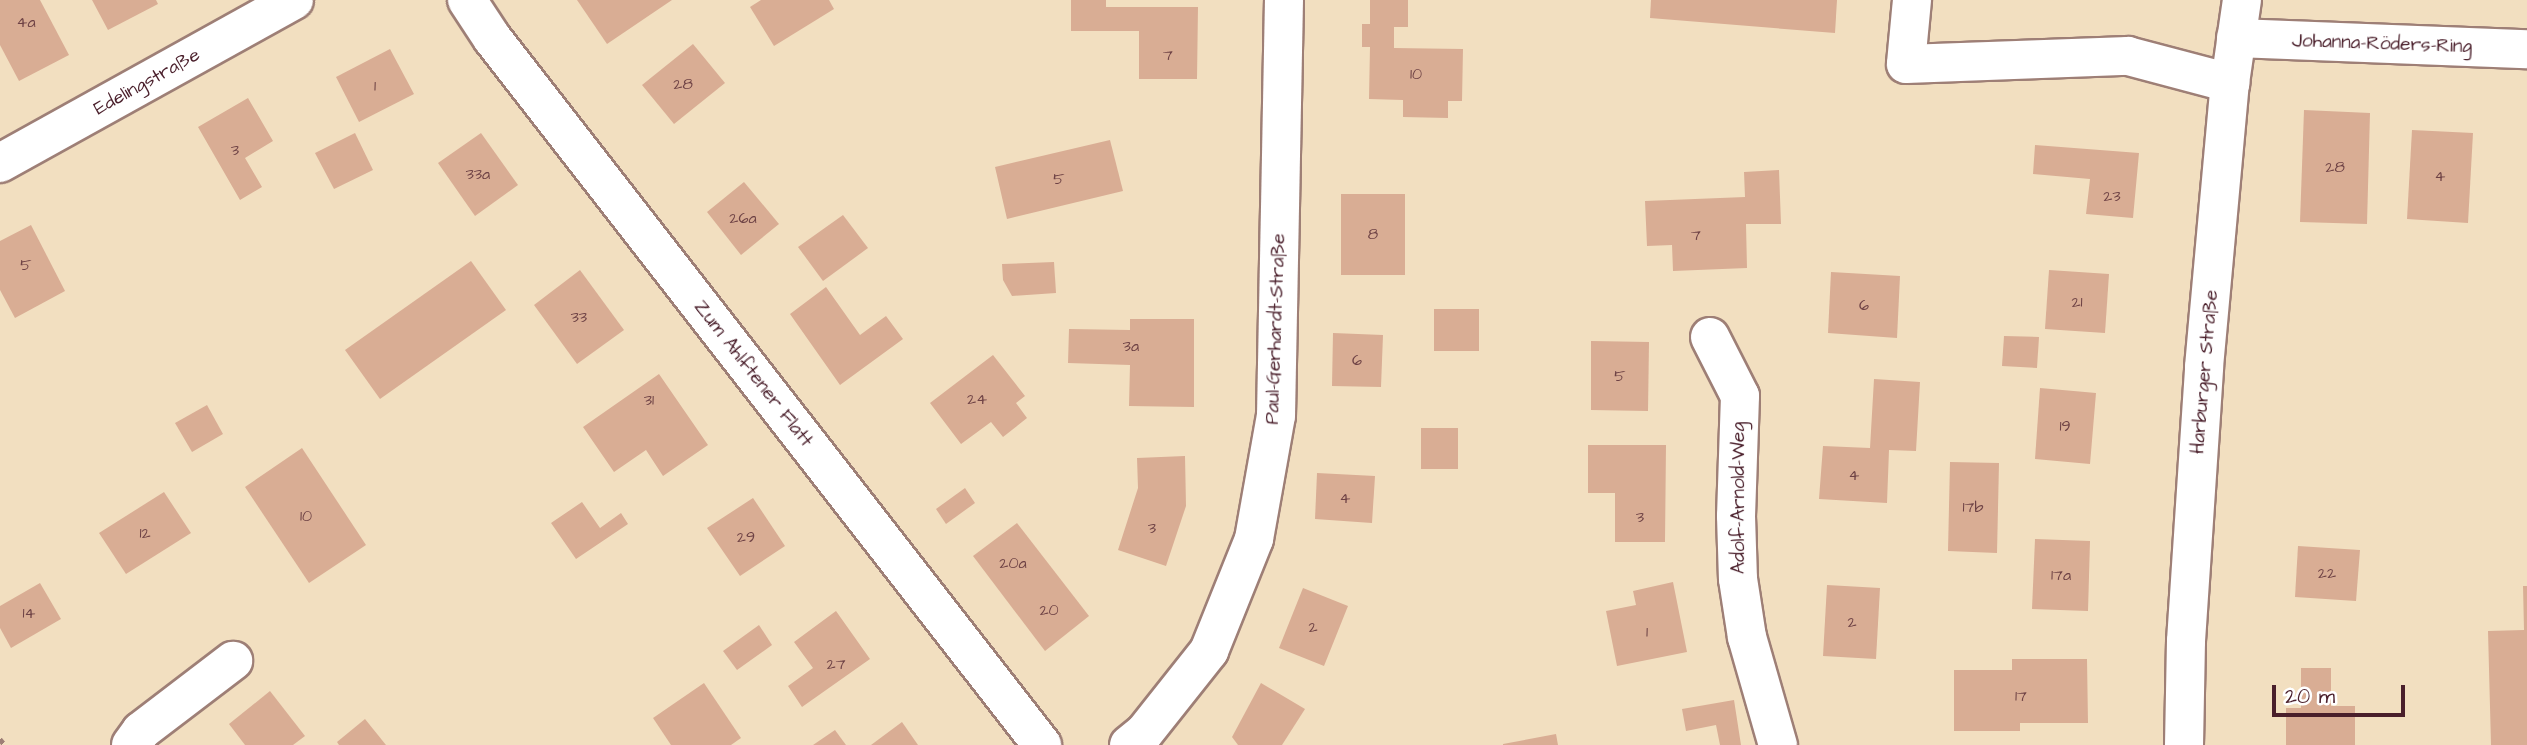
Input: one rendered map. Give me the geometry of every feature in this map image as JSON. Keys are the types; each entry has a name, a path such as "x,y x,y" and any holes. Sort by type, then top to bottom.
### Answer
{"street":[{"name":"Edelingstraße","path":"0,163 294,0"},
{"name":"Zum Ahlftener Flatt","path":"467,0 492,38 1042,745"},
{"name":"Paul-Gerhardt-Straße","path":"1129,745 1144,733 1209,650 1254,539 1276,416 1284,0"},
{"path":"1912,0 1906,64 2128,55 2230,83"},
{"name":"Harburger Straße","path":"2184,745 2186,641 2204,368 2230,83 2242,0"},
{"name":"Johanna-Röders-Ring","path":"2236,38 2527,49"},
{"name":"Adolf-Arnold-Weg","path":"1710,337 1740,396 1736,516 1738,579 1747,637 1778,745"},
{"path":"142,740 233,661"}],"path":[{"path":"0,739 5,745"}],"building":[{"path":"0,0 40,0 69,55 19,81 0,45"},
{"path":"92,0 156,0 158,4 108,30"},
{"path":"577,0 672,0 607,44"},
{"path":"761,0 829,0 834,9 774,46 750,7"},
{"path":"1071,0 1106,0 1106,7 1198,7 1197,79 1139,79 1139,31 1071,31"},
{"path":"1370,0 1408,0 1408,27 1394,27 1394,48 1463,49 1462,101 1448,101 1448,118 1403,117 1403,100 1369,99 1370,47 1362,47 1362,24 1370,24"},
{"path":"1651,0 1837,0 1835,33 1650,18"},
{"path":"693,44 725,83 674,124 642,85"},
{"path":"390,49 414,94 359,122 336,77"},
{"path":"248,98 273,141 245,158 262,187 240,200 198,127"},
{"path":"2304,110 2370,113 2367,224 2300,222"},
{"path":"2412,130 2473,133 2468,223 2407,219"},
{"path":"355,133 373,170 334,189 315,153"},
{"path":"481,133 518,185 475,216 438,163"},
{"path":"1110,140 1123,191 1007,219 995,167"},
{"path":"2035,145 2139,153 2133,218 2086,214 2090,179 2033,174"},
{"path":"1779,170 1781,224 1746,224 1747,268 1673,271 1672,245 1647,246 1645,201 1745,197 1744,172"},
{"path":"744,182 779,224 741,255 707,212"},
{"path":"1341,194 1405,194 1405,275 1341,275"},
{"path":"843,215 868,248 823,281 798,247"},
{"path":"31,225 65,291 15,318 0,290 0,241"},
{"path":"471,261 506,310 380,399 345,350"},
{"path":"1054,262 1056,293 1012,296 1003,280 1002,264"},
{"path":"580,270 624,330 577,364 534,305"},
{"path":"2049,270 2109,274 2105,333 2045,329"},
{"path":"1831,272 1900,276 1897,338 1828,333"},
{"path":"826,287 860,335 886,316 903,339 840,385 790,314"},
{"path":"1434,309 1479,309 1479,351 1434,351"},
{"path":"1130,319 1194,319 1194,407 1129,406 1130,365 1068,363 1069,329 1130,330"},
{"path":"1333,333 1383,335 1381,387 1332,386"},
{"path":"2004,336 2039,337 2037,368 2002,366"},
{"path":"1591,341 1649,342 1648,411 1591,410"},
{"path":"993,355 1025,396 1016,403 1027,418 1003,437 991,422 961,444 930,403"},
{"path":"659,374 708,445 663,476 646,450 614,472 583,427"},
{"path":"1874,379 1920,382 1916,451 1889,450 1887,503 1819,499 1823,446 1870,448"},
{"path":"2040,388 2096,393 2090,464 2035,459"},
{"path":"207,405 223,434 192,452 175,423"},
{"path":"1421,428 1458,428 1458,469 1421,469"},
{"path":"1588,445 1666,445 1665,542 1615,542 1615,493 1588,493"},
{"path":"302,448 366,545 309,583 245,487"},
{"path":"1185,456 1186,506 1166,566 1118,550 1138,488 1137,458"},
{"path":"1950,462 1999,463 1997,553 1948,551"},
{"path":"1317,473 1375,476 1372,523 1315,519"},
{"path":"965,488 975,503 946,524 936,509"},
{"path":"164,492 191,533 126,574 99,533"},
{"path":"753,498 785,546 740,576 707,528"},
{"path":"582,502 600,528 621,513 628,524 576,559 551,523"},
{"path":"1017,523 1089,616 1045,651 973,556"},
{"path":"2035,539 2090,541 2088,611 2032,609"},
{"path":"2298,546 2360,550 2356,601 2295,597"},
{"path":"1673,582 1687,652 1617,666 1606,611 1636,605 1633,591"},
{"path":"40,583 61,619 11,648 0,628 0,606"},
{"path":"1827,585 1880,588 1876,659 1823,656"},
{"path":"2523,586 2527,586 2527,745 2491,745 2488,631 2524,630"},
{"path":"1303,588 1348,606 1324,666 1279,648"},
{"path":"836,611 870,659 802,707 788,686 813,668 794,642"},
{"path":"759,625 772,645 737,670 723,651"},
{"path":"2012,659 2087,659 2088,723 2020,723 2020,731 1954,731 1954,670 2012,670"},
{"path":"2301,668 2331,668 2331,706 2355,706 2355,745 2286,745 2286,708 2301,708"},
{"path":"704,683 741,738 731,745 671,745 653,718"},
{"path":"1261,683 1305,709 1282,745 1238,745 1232,737"},
{"path":"270,691 305,736 293,745 245,745 229,724"},
{"path":"1734,700 1741,745 1720,745 1716,725 1686,731 1682,709"},
{"path":"365,719 386,745 339,745 337,742"},
{"path":"902,722 918,745 871,745"},
{"path":"835,730 846,745 813,745"},
{"path":"1556,734 1558,745 1503,745 1503,744"}]}
